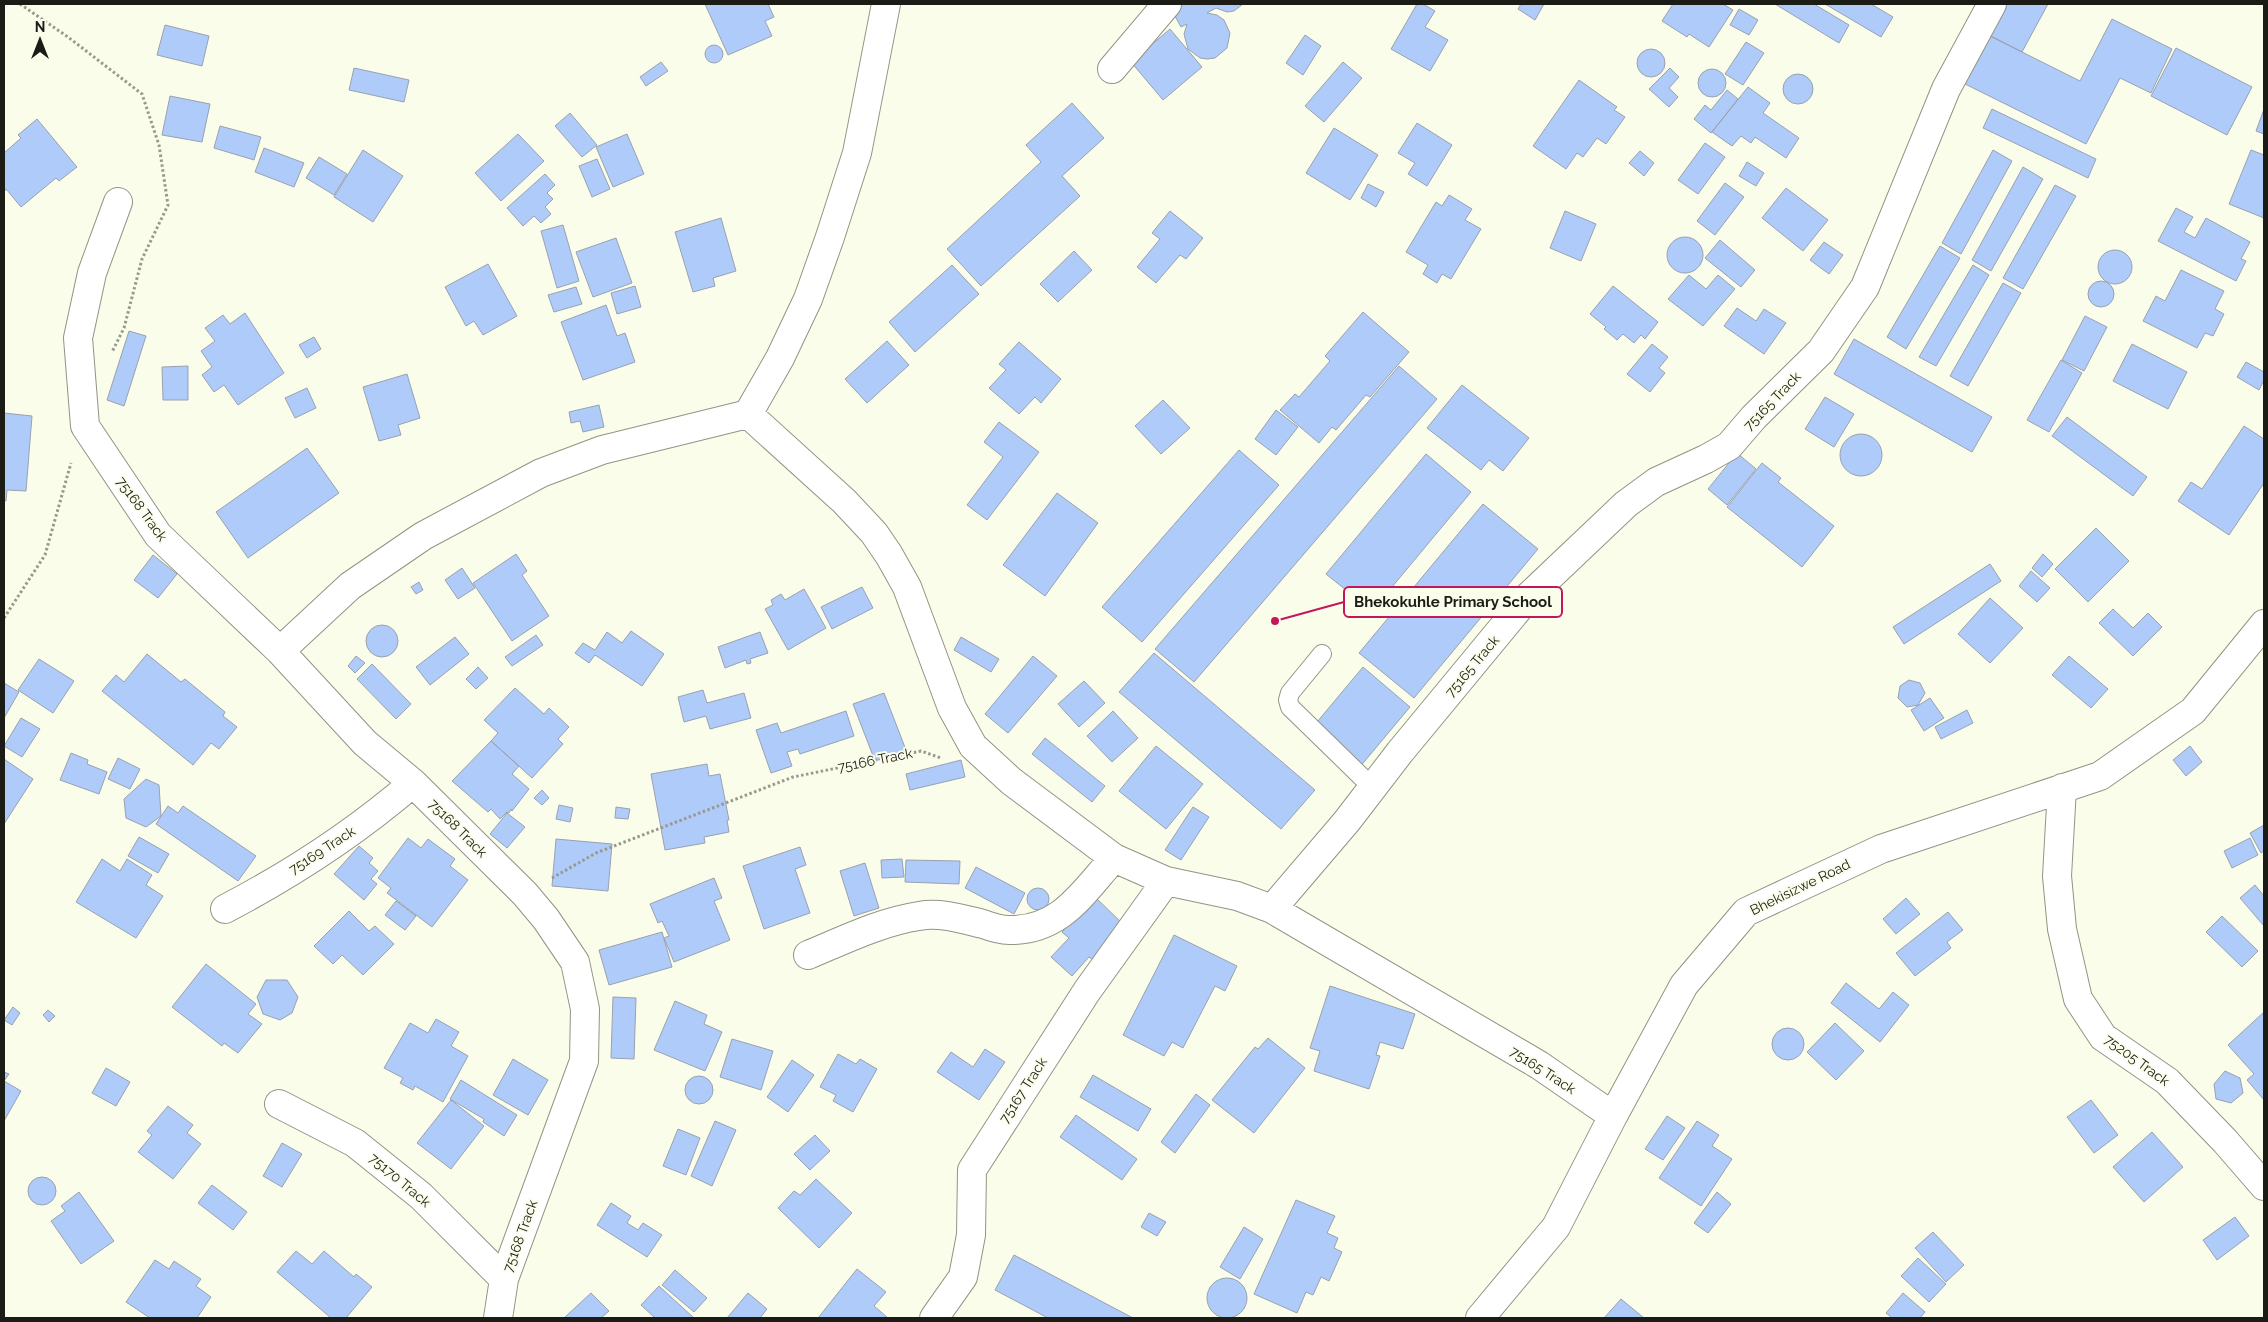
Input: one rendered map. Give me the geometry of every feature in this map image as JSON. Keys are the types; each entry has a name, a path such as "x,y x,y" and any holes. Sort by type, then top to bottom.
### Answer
{"street":[{"path":"280,651 350,586 423,536 541,473 602,450 748,414 780,358 808,299 830,237 857,153 886,4"},
{"path":"1112,69 1167,4"},
{"name":"75165 Track","path":"1613,1116 1539,1065 1272,909 1347,821 1372,787 1528,597 1626,504 1656,482 1729,446 1754,417 1821,351 1865,287 1946,89 1992,4"},
{"name":"75168 Track","path":"118,202 92,273 78,338 85,426 158,535 280,651 365,743 413,783 525,894 546,919 575,962 585,1009 584,1061 504,1279 498,1318"},
{"path":"748,414 844,501 874,533 907,587 930,653 956,716 974,746 1011,782 1114,858 1166,881 1238,896 1272,909"},
{"name":"Bhekisizwe Road","path":"1480,1318 1556,1228 1613,1116 1684,985 1746,912 1882,849 2100,776 2193,711 2264,624"},
{"name":"75169 Track","path":"225,909 261,889 355,829 413,783"},
{"name":"75205 Track","path":"2062,788 2057,876 2062,929 2078,999 2102,1038 2167,1081 2225,1141 2264,1186"},
{"path":"808,956 873,928 920,916 945,915 1008,930 1036,928 1047,924 1077,902 1114,858"},
{"name":"75167 Track","path":"934,1318 963,1277 971,1235 972,1170 1087,991 1166,881"},
{"name":"75170 Track","path":"279,1104 355,1142 421,1196 504,1279"}],"lane":[{"path":"1322,654 1290,693 1288,700 1290,707 1372,787"}],"path":[{"name":"75166 Track","path":"525,894 596,853 793,777 921,751 948,760"}],"building":[{"path":"705,4 768,4 774,17 765,21 772,36 728,55"},
{"path":"1243,4 1234,11 1227,12 1216,8 1207,13 1217,15 1224,20 1230,33 1227,48 1215,58 1207,59 1200,58 1188,49 1184,34 1187,24 1181,27 1169,5"},
{"path":"1417,4 1423,4 1435,11 1425,27 1448,40 1430,71 1391,49"},
{"path":"1521,4 1544,4 1535,20 1518,9"},
{"path":"1673,4 1723,4 1733,10 1709,47 1689,34 1687,37 1662,21"},
{"path":"1775,4 1814,4 1849,25 1839,43"},
{"path":"1825,4 1871,4 1893,17 1881,37"},
{"path":"2002,4 2048,4 2022,52 1987,34"},
{"path":"1739,9 1758,20 1749,35 1730,25"},
{"path":"2112,19 2172,49 2151,93 2120,78 2086,144 1961,82 1986,34 2080,81"},
{"path":"165,25 209,36 202,66 157,55"},
{"path":"1170,29 1202,67 1163,100 1131,62"},
{"path":"1305,35 1321,46 1303,75 1286,63"},
{"path":"1746,42 1764,53 1743,85 1725,74"},
{"path":"714,45 720,48 723,54 720,60 714,63 708,60 705,54 708,48"},
{"path":"2176,48 2252,87 2227,135 2151,96"},
{"path":"1651,49 1661,53 1665,63 1661,73 1651,77 1641,73 1637,63 1641,53"},
{"path":"661,62 668,71 646,86 640,77"},
{"path":"1343,62 1362,78 1324,122 1305,106"},
{"path":"354,68 409,80 404,102 349,90"},
{"path":"1670,68 1679,77 1669,88 1678,97 1669,107 1649,89"},
{"path":"1712,69 1722,73 1726,83 1722,93 1712,97 1702,93 1698,83 1702,73"},
{"path":"1798,74 1809,78 1813,89 1809,100 1798,104 1787,100 1783,89 1787,78"},
{"path":"1579,80 1617,107 1614,110 1625,117 1606,144 1597,138 1583,157 1577,153 1566,169 1533,146"},
{"path":"1748,87 1770,103 1763,113 1799,138 1786,158 1755,137 1751,143 1741,136 1732,146 1712,132"},
{"path":"1727,90 1738,99 1711,133 1694,119 1705,105 1711,110"},
{"path":"170,96 210,104 202,142 162,135"},
{"path":"1072,103 1104,138 1062,176 1080,196 981,286 947,249 1041,162 1026,145"},
{"path":"1992,109 2096,159 2088,178 1983,128"},
{"path":"2264,109 2264,134 2256,131"},
{"path":"570,113 597,145 582,157 555,126"},
{"path":"37,119 77,167 59,181 56,178 21,207 6,189 4,192 4,153 21,138 18,135"},
{"path":"1417,123 1452,145 1427,186 1408,174 1415,163 1398,153"},
{"path":"220,126 261,137 254,160 214,148"},
{"path":"1334,128 1378,155 1350,200 1306,173"},
{"path":"518,134 544,161 501,201 475,173"},
{"path":"627,134 644,174 613,187 596,147"},
{"path":"1705,143 1725,157 1698,194 1678,180"},
{"path":"264,148 304,163 294,187 255,172"},
{"path":"363,150 403,176 373,222 334,197"},
{"path":"1993,150 2012,161 1961,254 1942,243"},
{"path":"2251,150 2264,155 2264,218 2229,204"},
{"path":"1640,151 1654,163 1644,176 1629,163"},
{"path":"319,157 347,174 334,195 306,178"},
{"path":"597,159 610,189 592,197 579,166"},
{"path":"1747,162 1764,173 1756,186 1739,176"},
{"path":"2023,167 2043,179 1991,271 1972,260"},
{"path":"545,174 555,185 547,193 553,199 545,207 551,214 541,223 534,216 523,226 507,208"},
{"path":"1725,183 1744,197 1715,235 1697,221"},
{"path":"1368,184 1384,192 1376,207 1361,198"},
{"path":"2055,185 2076,196 2023,289 2003,278"},
{"path":"1786,188 1828,220 1803,251 1762,218"},
{"path":"1449,195 1472,209 1465,220 1481,229 1451,279 1442,274 1437,283 1423,274 1428,265 1406,252 1436,202 1442,206"},
{"path":"2176,208 2193,217 2184,232 2195,238 2206,218 2250,242 2241,259 2246,261 2236,281 2158,241"},
{"path":"1170,211 1203,238 1186,259 1180,255 1156,283 1137,267 1160,239 1152,233"},
{"path":"1565,211 1596,224 1581,261 1550,248"},
{"path":"721,218 736,271 713,278 715,286 693,292 675,232"},
{"path":"563,225 579,281 557,288 541,231"},
{"path":"1685,237 1692,238 1698,242 1702,248 1702,262 1698,268 1692,272 1685,273 1678,272 1672,268 1668,262 1667,255 1668,248 1672,242 1678,238"},
{"path":"616,238 632,283 593,297 576,252"},
{"path":"1720,240 1755,270 1741,287 1705,258"},
{"path":"1824,242 1843,255 1829,274 1810,260"},
{"path":"1940,246 1960,258 1906,349 1887,337"},
{"path":"2115,250 2127,255 2132,267 2127,279 2115,284 2103,279 2098,267 2103,255"},
{"path":"1074,251 1092,270 1058,302 1040,284"},
{"path":"488,264 517,316 483,335 474,321 466,326 445,287"},
{"path":"952,265 979,294 915,352 889,322"},
{"path":"1973,265 1989,275 1936,366 1919,357"},
{"path":"2181,270 2224,291 2215,309 2224,314 2213,336 2205,333 2197,348 2143,321 2156,296 2165,301"},
{"path":"1689,275 1706,289 1718,275 1735,289 1703,326 1668,299"},
{"path":"2101,281 2110,285 2114,294 2110,303 2101,307 2092,303 2088,294 2092,285"},
{"path":"2003,283 2021,293 1968,386 1950,376"},
{"path":"635,286 641,307 617,314 611,293"},
{"path":"1613,286 1658,322 1645,339 1641,335 1634,343 1623,334 1617,340 1604,329 1606,327 1590,314"},
{"path":"576,287 582,304 554,312 548,295"},
{"path":"606,305 617,336 625,333 635,362 583,380 561,322"},
{"path":"1737,308 1756,321 1764,309 1786,323 1764,354 1724,326"},
{"path":"1363,312 1409,352 1370,397 1366,395 1336,430 1332,427 1319,443 1280,410 1295,394 1299,397 1330,361 1325,356"},
{"path":"245,313 284,373 238,405 224,385 214,392 202,375 212,367 201,351 215,341 205,328 223,315 230,324"},
{"path":"2085,316 2107,327 2084,371 2062,360"},
{"path":"129,331 146,336 124,406 107,400"},
{"path":"314,337 321,349 307,358 299,345"},
{"path":"1854,339 1992,417 1972,452 1834,374"},
{"path":"887,341 909,365 867,403 845,379"},
{"path":"1019,342 1061,379 1041,403 1035,397 1019,414 989,388 1006,370 999,364"},
{"path":"1652,344 1668,357 1659,368 1665,373 1650,392 1627,374"},
{"path":"2132,344 2187,372 2168,409 2113,381"},
{"path":"2061,360 2082,373 2049,432 2027,420"},
{"path":"2246,362 2264,372 2264,380 2259,390 2237,377"},
{"path":"188,366 188,400 163,400 162,367"},
{"path":"1399,366 1437,399 1194,682 1155,649"},
{"path":"407,374 420,418 398,425 401,435 379,441 363,387"},
{"path":"1462,385 1529,438 1503,471 1489,460 1481,470 1427,428"},
{"path":"307,388 316,408 295,418 285,398"},
{"path":"1825,397 1854,414 1834,447 1805,429"},
{"path":"1163,400 1190,428 1161,454 1135,426"},
{"path":"599,405 604,427 583,432 580,421 571,423 569,412"},
{"path":"1276,410 1298,427 1276,455 1255,439"},
{"path":"4,413 32,416 26,491 7,490 6,501 4,500"},
{"path":"2067,417 2147,477 2133,496 2052,436"},
{"path":"999,422 1039,452 987,520 967,505 1003,457 984,442"},
{"path":"2244,426 2264,439 2264,483 2229,535 2178,501 2191,482 2202,489"},
{"path":"1865,434 1873,437 1879,443 1882,455 1879,467 1873,473 1857,476 1849,473 1843,467 1840,451 1843,443 1849,437"},
{"path":"307,448 339,493 248,558 216,512"},
{"path":"1239,450 1279,485 1142,642 1102,607"},
{"path":"1737,453 1756,469 1727,505 1708,489"},
{"path":"1426,454 1471,492 1372,611 1326,574"},
{"path":"1762,463 1781,478 1778,482 1834,526 1802,567 1727,507"},
{"path":"1057,493 1098,523 1045,596 1003,565"},
{"path":"1483,504 1538,549 1414,698 1359,653"},
{"path":"2096,528 2129,561 2088,602 2055,569"},
{"path":"516,554 527,571 522,575 549,616 512,641 473,583"},
{"path":"2043,554 2053,564 2042,577 2032,568"},
{"path":"153,555 177,574 158,598 134,580"},
{"path":"1990,564 2001,581 1904,644 1893,627"},
{"path":"462,568 475,588 458,599 445,580"},
{"path":"2031,571 2050,588 2037,602 2019,586"},
{"path":"419,582 423,590 416,594 411,587"},
{"path":"862,587 873,608 832,629 821,607"},
{"path":"804,589 826,628 788,650 765,609 773,605 771,600 781,594 785,600"},
{"path":"1990,598 2023,628 1990,663 1958,634"},
{"path":"2113,609 2133,628 2148,613 2162,627 2133,656 2099,623"},
{"path":"382,625 388,626 393,630 397,635 397,647 393,652 388,656 382,657 376,656 371,652 367,647 366,641 367,635 371,630 376,626"},
{"path":"631,631 664,654 642,686 595,655 589,663 575,653 583,643 595,650 607,632 622,643"},
{"path":"760,632 768,653 750,659 751,663 747,664 746,660 725,668 718,647"},
{"path":"536,635 543,645 512,666 505,657"},
{"path":"455,637 469,654 430,685 416,667"},
{"path":"961,637 999,659 991,672 954,650"},
{"path":"1154,653 1315,790 1281,829 1119,692"},
{"path":"147,654 181,682 185,679 225,712 223,716 237,727 219,749 211,743 193,765 102,691 116,675 124,682"},
{"path":"356,656 365,663 355,673 348,666"},
{"path":"1033,656 1057,676 1008,733 985,714"},
{"path":"2069,656 2108,689 2091,708 2052,675"},
{"path":"39,659 74,681 53,713 18,690"},
{"path":"372,664 411,704 396,719 357,679"},
{"path":"478,667 488,678 476,689 466,679"},
{"path":"1363,667 1410,707 1359,768 1312,728"},
{"path":"1909,680 1920,683 1925,693 1918,705 1907,707 1898,698 1900,686"},
{"path":"1084,681 1105,703 1079,727 1058,704"},
{"path":"4,683 19,692 4,718"},
{"path":"515,688 544,714 549,708 569,727 558,739 563,744 532,778 491,741 498,733 484,720"},
{"path":"703,690 707,703 744,693 751,718 710,729 706,716 684,722 678,697"},
{"path":"884,693 906,750 875,761 853,704"},
{"path":"1930,698 1944,718 1924,731 1911,710"},
{"path":"1967,710 1973,723 1941,739 1935,727"},
{"path":"846,711 854,736 800,754 798,749 787,752 792,766 771,773 756,730 777,723 781,733"},
{"path":"1113,711 1138,738 1112,762 1087,736"},
{"path":"21,718 40,729 22,757 4,746"},
{"path":"1045,738 1105,786 1092,802 1032,754"},
{"path":"491,741 519,766 512,774 529,789 512,811 511,809 509,813 507,812 500,819 491,809 488,812 452,781"},
{"path":"1156,746 1203,784 1166,829 1119,791"},
{"path":"2190,746 2202,762 2186,776 2173,760"},
{"path":"71,753 88,760 87,764 107,772 99,794 60,780"},
{"path":"118,758 140,769 130,789 108,779"},
{"path":"4,759 33,779 4,824"},
{"path":"961,760 965,777 910,790 906,774"},
{"path":"707,764 709,776 720,774 729,820 727,820 729,832 704,837 705,843 665,850 651,774"},
{"path":"146,779 159,785 161,816 146,827 126,818 124,799"},
{"path":"542,790 549,798 542,805 534,798"},
{"path":"559,805 573,808 570,822 556,819"},
{"path":"168,806 178,813 183,806 256,856 238,881 156,824"},
{"path":"616,807 630,809 628,819 615,818"},
{"path":"1193,807 1209,817 1181,860 1165,850"},
{"path":"507,813 525,827 507,848 490,834"},
{"path":"2264,825 2264,851 2261,853 2250,833"},
{"path":"139,837 169,854 158,873 128,856"},
{"path":"408,838 421,848 428,839 455,859 450,866 468,880 432,927 387,893 391,888 378,878"},
{"path":"2250,838 2258,855 2232,868 2224,851"},
{"path":"556,839 612,844 608,891 552,886"},
{"path":"359,846 373,858 369,863 378,871 371,879 377,884 364,900 334,874"},
{"path":"800,847 806,865 795,869 810,913 764,929 743,866"},
{"path":"102,859 120,871 127,859 152,875 146,885 163,896 136,938 76,902"},
{"path":"902,859 904,877 882,878 881,860"},
{"path":"906,860 960,861 959,884 905,882"},
{"path":"865,863 879,908 854,916 840,871"},
{"path":"976,867 1025,893 1014,914 965,888"},
{"path":"714,878 722,898 714,901 730,940 674,962 664,938 669,936 662,921 658,923 650,904"},
{"path":"2255,885 2264,896 2264,926 2240,898"},
{"path":"1038,888 1046,891 1049,899 1046,907 1038,910 1030,907 1027,899 1030,891"},
{"path":"1095,897 1125,926 1093,960 1089,957 1072,976 1051,957 1069,938 1062,932"},
{"path":"1906,898 1920,914 1896,934 1883,919"},
{"path":"396,901 416,916 405,930 385,915"},
{"path":"349,911 369,931 375,926 394,944 363,975 342,955 333,964 314,946"},
{"path":"1948,912 1963,930 1947,942 1951,948 1915,976 1896,953"},
{"path":"2222,916 2258,951 2242,967 2206,932"},
{"path":"662,932 672,967 609,985 599,950"},
{"path":"1174,935 1237,966 1225,991 1215,986 1183,1048 1172,1042 1164,1056 1123,1035"},
{"path":"206,964 256,1004 248,1014 262,1024 238,1053 224,1043 222,1046 172,1007"},
{"path":"266,980 287,980 298,997 292,1013 280,1020 263,1014 257,997"},
{"path":"1846,983 1879,1009 1893,992 1909,1005 1880,1042 1831,1003"},
{"path":"1330,986 1415,1014 1403,1049 1380,1042 1376,1055 1380,1056 1369,1089 1314,1071 1320,1051 1310,1048"},
{"path":"613,997 636,998 634,1059 611,1058"},
{"path":"675,1001 707,1015 704,1024 722,1032 705,1071 654,1050"},
{"path":"13,1007 20,1013 12,1025 4,1020"},
{"path":"48,1010 55,1016 49,1022 43,1015"},
{"path":"2264,1012 2264,1100 2247,1080 2254,1074 2228,1045"},
{"path":"436,1019 459,1032 451,1046 468,1056 443,1102 415,1086 413,1090 400,1083 403,1078 384,1068 410,1023 428,1033"},
{"path":"1835,1023 1864,1051 1836,1080 1807,1052"},
{"path":"1788,1028 1794,1029 1799,1033 1803,1038 1803,1050 1799,1055 1794,1059 1788,1060 1782,1059 1777,1055 1773,1050 1772,1044 1773,1038 1777,1033 1782,1029"},
{"path":"1268,1038 1305,1068 1254,1133 1212,1100 1255,1047 1258,1049"},
{"path":"732,1039 773,1051 761,1090 720,1077"},
{"path":"985,1049 1005,1062 979,1100 937,1072 951,1052 973,1067"},
{"path":"838,1054 856,1064 860,1059 877,1069 853,1112 833,1101 836,1095 820,1087"},
{"path":"513,1059 548,1080 528,1115 493,1095"},
{"path":"792,1060 814,1075 788,1112 767,1097"},
{"path":"106,1068 130,1082 116,1106 92,1093"},
{"path":"2225,1071 2240,1078 2243,1093 2231,1103 2216,1099 2214,1084"},
{"path":"4,1072 9,1074 4,1081"},
{"path":"1093,1075 1151,1109 1138,1131 1080,1097"},
{"path":"699,1076 709,1080 713,1090 709,1100 699,1104 689,1100 685,1090 689,1080"},
{"path":"461,1080 517,1115 504,1136 483,1122 484,1119 450,1099"},
{"path":"4,1081 21,1091 4,1121"},
{"path":"1196,1094 1210,1105 1175,1153 1161,1142"},
{"path":"451,1100 484,1126 451,1169 417,1143"},
{"path":"2091,1100 2118,1135 2094,1153 2067,1117"},
{"path":"168,1106 193,1125 187,1133 201,1144 173,1179 138,1152 152,1135 147,1131"},
{"path":"1076,1115 1137,1159 1122,1180 1060,1137"},
{"path":"1667,1116 1685,1128 1663,1160 1645,1149"},
{"path":"715,1121 736,1130 712,1186 691,1176"},
{"path":"1697,1121 1719,1135 1712,1146 1732,1159 1701,1206 1659,1178"},
{"path":"678,1129 700,1138 686,1175 663,1166"},
{"path":"2152,1132 2183,1167 2144,1202 2113,1167"},
{"path":"815,1135 830,1151 810,1170 794,1154"},
{"path":"282,1143 302,1154 282,1187 263,1176"},
{"path":"42,1177 52,1181 56,1191 52,1201 42,1205 32,1201 28,1191 32,1181"},
{"path":"816,1179 852,1213 819,1248 778,1208 794,1191 800,1195"},
{"path":"212,1185 247,1212 233,1230 198,1203"},
{"path":"79,1192 114,1241 81,1264 51,1221 65,1211 61,1206"},
{"path":"1717,1192 1731,1204 1708,1233 1694,1223"},
{"path":"1296,1200 1335,1216 1327,1233 1338,1238 1334,1248 1342,1252 1329,1281 1321,1277 1313,1295 1306,1292 1297,1313 1254,1294"},
{"path":"611,1203 631,1216 627,1223 638,1230 643,1223 662,1235 647,1257 597,1225"},
{"path":"1149,1213 1166,1222 1157,1236 1141,1227"},
{"path":"2235,1217 2249,1236 2217,1260 2203,1240"},
{"path":"1244,1227 1263,1239 1240,1279 1220,1267"},
{"path":"1933,1232 1964,1265 1946,1282 1915,1248"},
{"path":"296,1251 312,1264 324,1251 354,1277 356,1274 372,1287 346,1318 331,1318 277,1272"},
{"path":"1014,1255 1133,1318 1048,1318 995,1290"},
{"path":"1918,1258 1946,1284 1929,1302 1901,1276"},
{"path":"155,1260 169,1269 174,1261 201,1279 196,1286 211,1297 197,1318 150,1318 126,1302"},
{"path":"857,1269 886,1292 874,1306 888,1318 818,1318"},
{"path":"675,1270 707,1298 694,1312 662,1285"},
{"path":"1227,1278 1241,1284 1247,1298 1241,1312 1227,1318 1213,1312 1207,1298 1213,1284"},
{"path":"659,1286 694,1318 655,1318 641,1305"},
{"path":"591,1293 609,1311 601,1318 564,1318"},
{"path":"748,1293 767,1309 760,1318 727,1318"},
{"path":"1903,1293 1925,1312 1920,1318 1892,1318 1886,1313"},
{"path":"1621,1299 1644,1318 1604,1318"}],"place":[{"name":"Bhekokuhle Primary School","path":"1275,621"}]}
